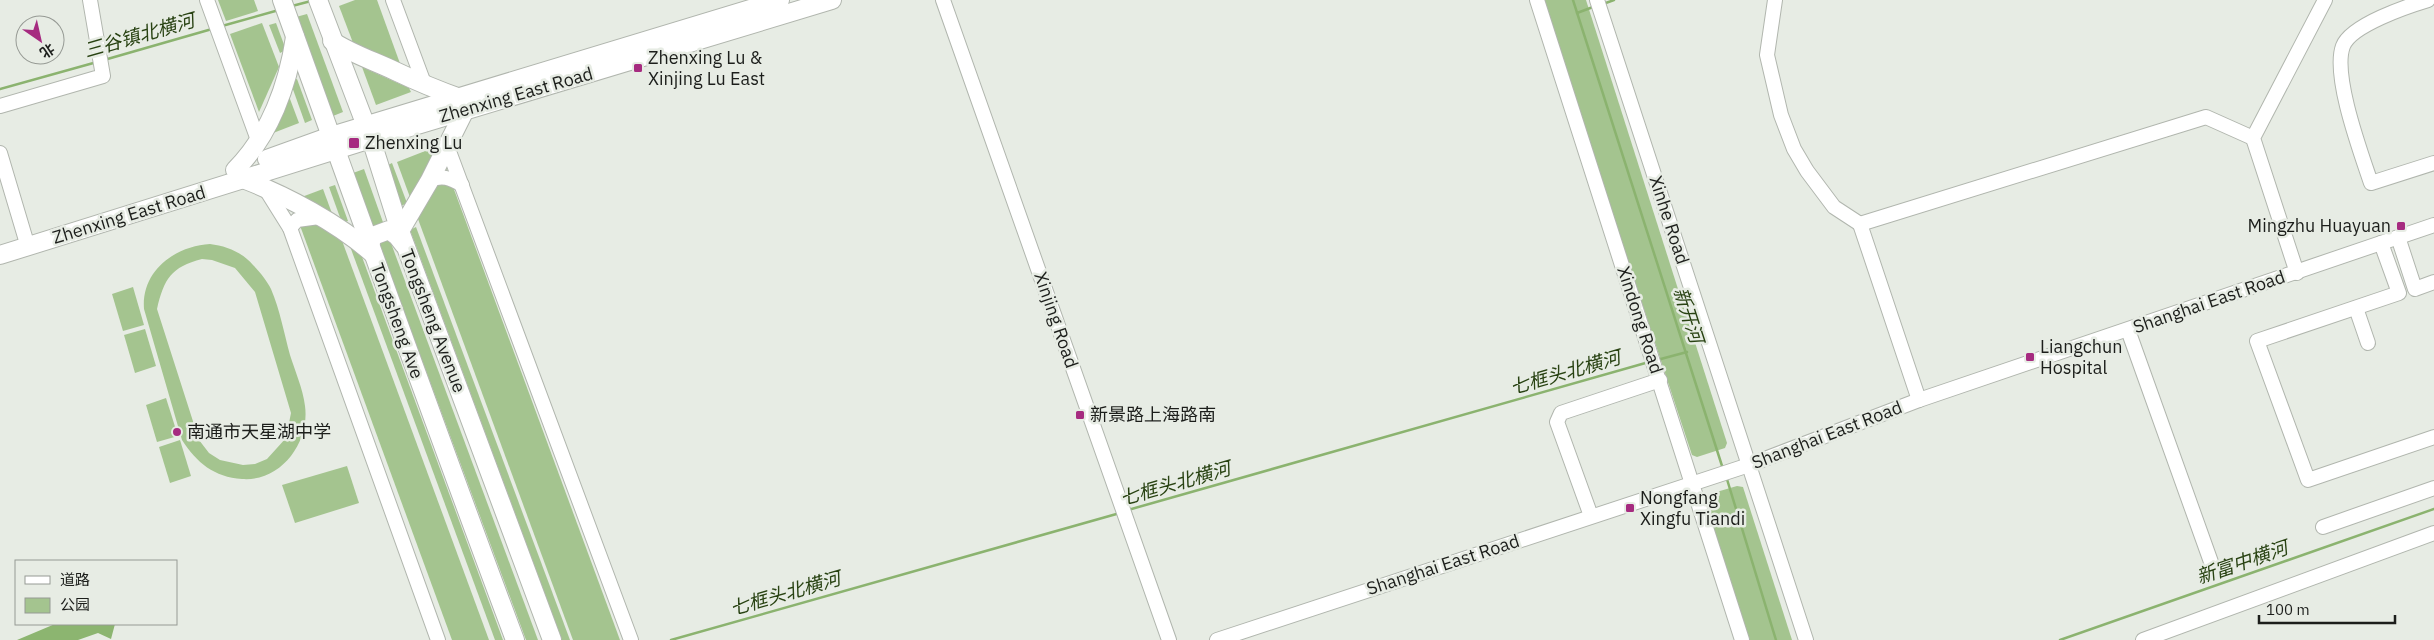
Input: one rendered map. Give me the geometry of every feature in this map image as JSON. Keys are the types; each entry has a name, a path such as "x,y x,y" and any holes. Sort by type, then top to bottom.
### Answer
{"main road":[{"name":"Zhenxing East Road","path":"0,255 26,242 462,104 780,0"},
{"name":"Zhenxing East Road","path":"462,104 832,0"},
{"name":"Tongsheng Ave","path":"282,1 514,640"},
{"name":"Tongsheng Avenue","path":"319,4 369,133 403,239 552,640"},
{"path":"295,36 285,84 275,109 239,175 319,217 371,250 373,236 389,230 403,239 448,146 462,104 363,58 332,41"},
{"name":"Zhenxing East Road","path":"0,244 26,242"}],"street":[{"path":"0,106 104,76 90,0"},
{"path":"207,0 258,140"},
{"path":"393,0 425,86"},
{"name":"Xinjing Road","path":"943,0 1169,640"},
{"name":"Xindong Road","path":"1537,0 1693,482 1742,640"},
{"path":"1775,0 1767,55 1781,115 1794,149 1834,208 1860,224 1919,400"},
{"path":"2297,273 2253,138 2325,0"},
{"path":"2428,0 2400,9 2366,24 2343,44 2340,58 2344,90 2371,183 2434,163"},
{"name":"Xinhe Road","path":"1599,6 1806,640"},
{"path":"1860,224 2206,117 2253,138"},
{"path":"448,146 631,640"},
{"path":"0,153 26,242"},
{"path":"430,180 440,176 449,178 462,185"},
{"path":"264,188 290,228 438,640"},
{"path":"290,228 298,220 319,217"},
{"name":"Shanghai East Road","path":"1217,640 1749,465 1919,400 2434,225"},
{"path":"2398,237 2415,289 2434,282"},
{"path":"2381,243 2399,293 2258,341 2308,480 2434,437"},
{"path":"2356,308 2368,343"},
{"path":"2128,330 2211,562"},
{"path":"1591,516 1557,422 1561,413 1645,385 1659,377"},
{"path":"1602,408 1634,397 1645,385"},
{"path":"2323,527 2434,488"},
{"path":"2143,640 2434,533"}],"green space":[{"path":"218,0 254,0 258,11 226,21"},
{"path":"355,0 377,0 402,69 355,48 339,6"},
{"path":"1542,0 1586,0 1727,443 1725,448 1697,457 1692,455"},
{"path":"307,14 343,112 333,116 296,17"},
{"path":"262,23 279,67 259,112 230,34"},
{"path":"276,23 286,50 280,53 269,25"},
{"path":"362,67 409,88 411,92 376,105"},
{"path":"297,79 312,120 305,123 290,81"},
{"path":"287,91 299,123 268,135"},
{"path":"438,146 620,640 573,640 397,162"},
{"path":"392,163 407,203 401,206 386,166"},
{"path":"364,169 384,225 374,229 353,173"},
{"path":"335,185 348,221 342,223 329,187"},
{"path":"323,189 489,640 452,640 291,201"},
{"path":"416,227 570,640 562,640 410,230"},
{"path":"388,235 538,640 526,640 377,239"},
{"path":"210,244 233,250 249,260 265,280 271,289 277,305 290,355 303,393 305,420 298,446 280,467 269,474 256,478 232,478 215,472 200,462 182,440 144,309 148,283 154,272 173,255 197,246","holes":["202,259 212,260 235,268 255,292 291,413 286,438 267,459 255,464 243,465 220,460 209,453 199,440 157,309 166,282 176,270 191,262"]},
{"path":"358,246 503,640 495,640 351,249"},
{"path":"133,287 144,325 123,331 112,294"},
{"path":"145,329 156,366 135,373 124,335"},
{"path":"166,398 178,436 157,442 146,405"},
{"path":"180,440 191,476 170,483 159,447"},
{"path":"347,466 359,503 295,523 282,485"},
{"path":"1737,486 1743,487 1792,640 1748,640 1704,502 1713,493"},
{"path":"53,625 115,625 111,639 98,633 78,640 17,640"}],"waterway":[{"name":"新开河","path":"1573,0 1723,469"},
{"path":"1603,4 1614,0"},
{"name":"三谷镇北横河","path":"292,6 311,1"},
{"path":"1577,13 1593,7"},
{"name":"三谷镇北横河","path":"222,26 279,10"},
{"name":"三谷镇北横河","path":"104,60 212,29"},
{"name":"三谷镇北横河","path":"0,89 97,62"},
{"name":"七框头北横河","path":"1657,360 1687,352"},
{"name":"七框头北横河","path":"1128,510 1649,362"},
{"name":"新开河","path":"1726,476 1776,640"},
{"name":"新富中横河","path":"2060,640 2434,509"},
{"name":"七框头北横河","path":"671,640 1120,513"}],"place":[{"name":"Zhenxing Lu & Xinjing Lu East","path":"638,68"},
{"name":"Zhenxing Lu","path":"354,143"},
{"name":"Mingzhu Huayuan","path":"2401,226"},
{"name":"Liangchun Hospital","path":"2030,357"},
{"name":"新景路上海路南","path":"1080,415"},
{"name":"南通市天星湖中学","path":"177,432"},
{"name":"Nongfang Xingfu Tiandi","path":"1630,508"}]}
